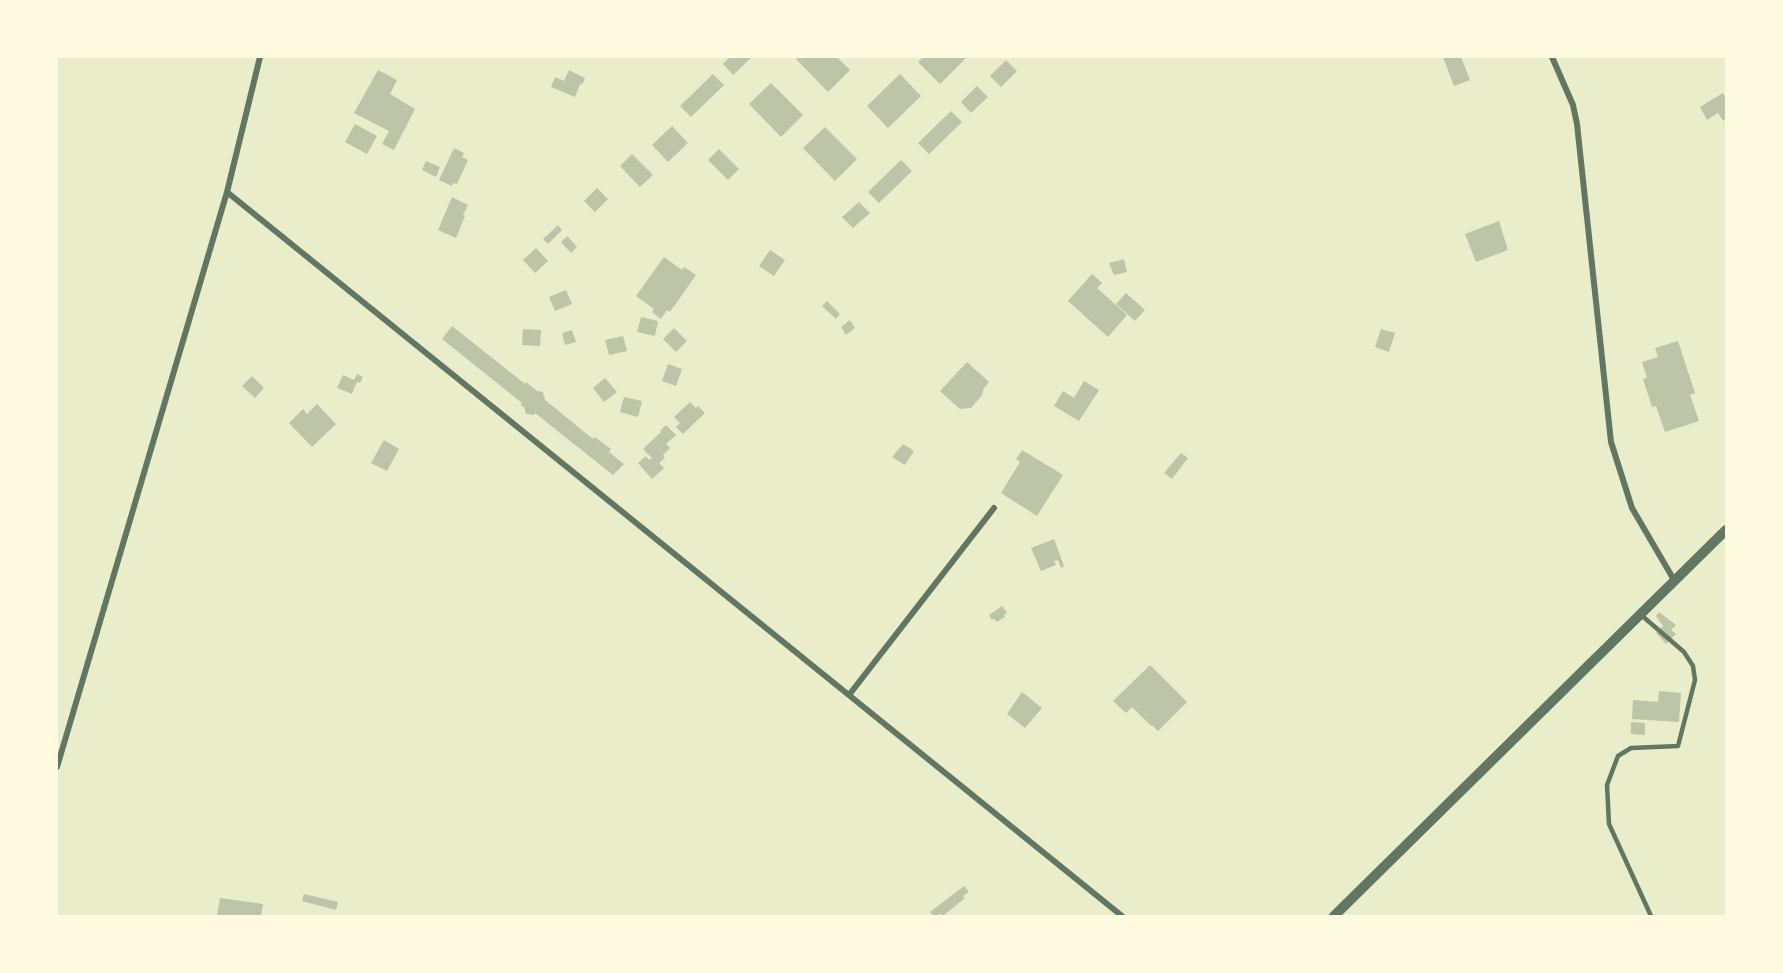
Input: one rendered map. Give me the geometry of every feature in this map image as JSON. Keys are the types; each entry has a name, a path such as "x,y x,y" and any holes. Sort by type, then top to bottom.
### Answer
{"street":[{"path":"57,767 227,192 260,57"},
{"path":"1552,57 1573,105 1577,124 1611,442 1632,508 1674,580"},
{"path":"227,192 1122,916"},
{"path":"849,695 994,508"},
{"path":"1334,916 1726,530"}],"lane":[{"path":"1640,614 1684,652 1693,666 1695,680 1678,746 1631,748 1618,756 1607,785 1610,824 1651,916"}],"building":[{"path":"730,57 752,57 733,75 723,64"},
{"path":"798,57 837,57 850,70 828,92 796,59"},
{"path":"923,57 967,57 940,84 918,62"},
{"path":"1443,57 1461,57 1470,80 1454,86"},
{"path":"1006,60 1017,71 1001,87 990,76"},
{"path":"378,70 397,80 390,94 415,109 394,150 382,144 389,131 354,113"},
{"path":"569,70 585,78 575,97 551,87 555,77 564,81"},
{"path":"713,74 724,85 691,117 680,106"},
{"path":"900,74 921,96 888,128 867,106"},
{"path":"771,83 803,115 781,137 749,104"},
{"path":"977,86 988,97 971,113 961,102"},
{"path":"1723,93 1726,98 1726,119 1723,121 1718,113 1707,120 1700,107"},
{"path":"951,111 962,122 929,154 918,143"},
{"path":"355,124 377,136 367,154 345,142"},
{"path":"672,126 688,143 668,162 652,145"},
{"path":"825,127 857,159 835,181 803,148"},
{"path":"454,148 464,153 462,157 468,160 457,184 453,183 452,186 439,180"},
{"path":"719,149 739,169 728,180 708,160"},
{"path":"632,154 653,175 640,187 620,166"},
{"path":"901,160 912,171 879,203 868,192"},
{"path":"426,161 440,167 436,177 422,170"},
{"path":"597,188 608,199 595,212 584,201"},
{"path":"452,197 468,205 456,238 438,230"},
{"path":"859,202 870,213 853,228 842,217"},
{"path":"1499,221 1508,250 1476,262 1465,234"},
{"path":"558,225 562,230 548,244 543,239"},
{"path":"567,236 577,247 571,253 561,242"},
{"path":"536,248 548,261 535,273 523,260"},
{"path":"770,250 785,260 774,276 759,266"},
{"path":"664,257 682,270 684,267 696,275 670,312 667,310 661,319 652,312 654,309 636,296"},
{"path":"1124,259 1127,272 1114,275 1109,263"},
{"path":"1092,274 1102,283 1097,288 1127,315 1108,337 1068,301"},
{"path":"566,290 572,304 555,311 549,297"},
{"path":"1126,293 1145,310 1135,321 1116,304"},
{"path":"827,301 840,314 836,319 822,306"},
{"path":"641,317 658,321 655,336 637,332"},
{"path":"850,320 855,328 846,335 841,327"},
{"path":"452,326 525,384 526,382 537,391 543,392 545,400 593,439 595,437 611,449 609,452 624,464 613,475 535,413 534,415 526,414 524,407 520,405 522,403 442,339"},
{"path":"674,328 687,341 676,352 663,339"},
{"path":"523,329 541,330 540,346 522,345"},
{"path":"1381,329 1395,333 1389,352 1375,347"},
{"path":"572,330 576,342 565,345 562,333"},
{"path":"623,336 627,351 609,355 605,340"},
{"path":"1678,341 1695,393 1690,395 1699,421 1665,432 1656,406 1652,407 1643,379 1647,378 1642,362 1658,357 1655,348"},
{"path":"967,362 989,382 971,408 960,409 940,391"},
{"path":"668,364 682,369 676,386 662,381"},
{"path":"357,374 363,377 360,383 357,382 352,394 337,388 343,375 354,380"},
{"path":"252,376 264,388 255,398 242,386"},
{"path":"605,378 617,392 604,402 593,388"},
{"path":"1084,381 1099,390 1079,421 1054,406 1063,391 1074,398"},
{"path":"624,397 642,401 638,417 620,412"},
{"path":"690,402 705,413 683,434 676,427 680,423 674,417"},
{"path":"317,404 336,424 312,447 289,423 303,409 307,414"},
{"path":"666,425 676,435 666,444 670,448 663,455 665,458 659,463 664,468 652,479 638,463 646,456 649,460 652,458 643,449"},
{"path":"384,440 399,449 387,471 371,463"},
{"path":"903,444 914,451 905,465 892,457"},
{"path":"1022,450 1063,475 1037,516 1001,493 1020,462 1016,459"},
{"path":"1181,453 1188,458 1172,479 1164,473"},
{"path":"1054,539 1064,566 1061,568 1058,560 1054,561 1056,565 1041,571 1031,548"},
{"path":"1002,606 1007,613 1005,617 997,622 992,620 989,615"},
{"path":"1659,612 1676,625 1671,630 1676,634 1666,644 1656,633 1663,626 1656,616"},
{"path":"1150,665 1187,702 1158,731 1132,707 1126,713 1113,701"},
{"path":"1659,691 1681,693 1679,722 1632,719 1633,700 1658,702"},
{"path":"1022,692 1042,708 1025,728 1007,714"},
{"path":"1631,722 1645,723 1645,735 1631,734"},
{"path":"964,886 969,892 963,896 965,898 943,916 941,914 934,916 930,912"},
{"path":"304,894 338,902 336,910 302,901"},
{"path":"220,898 263,904 261,916 217,916"}]}
